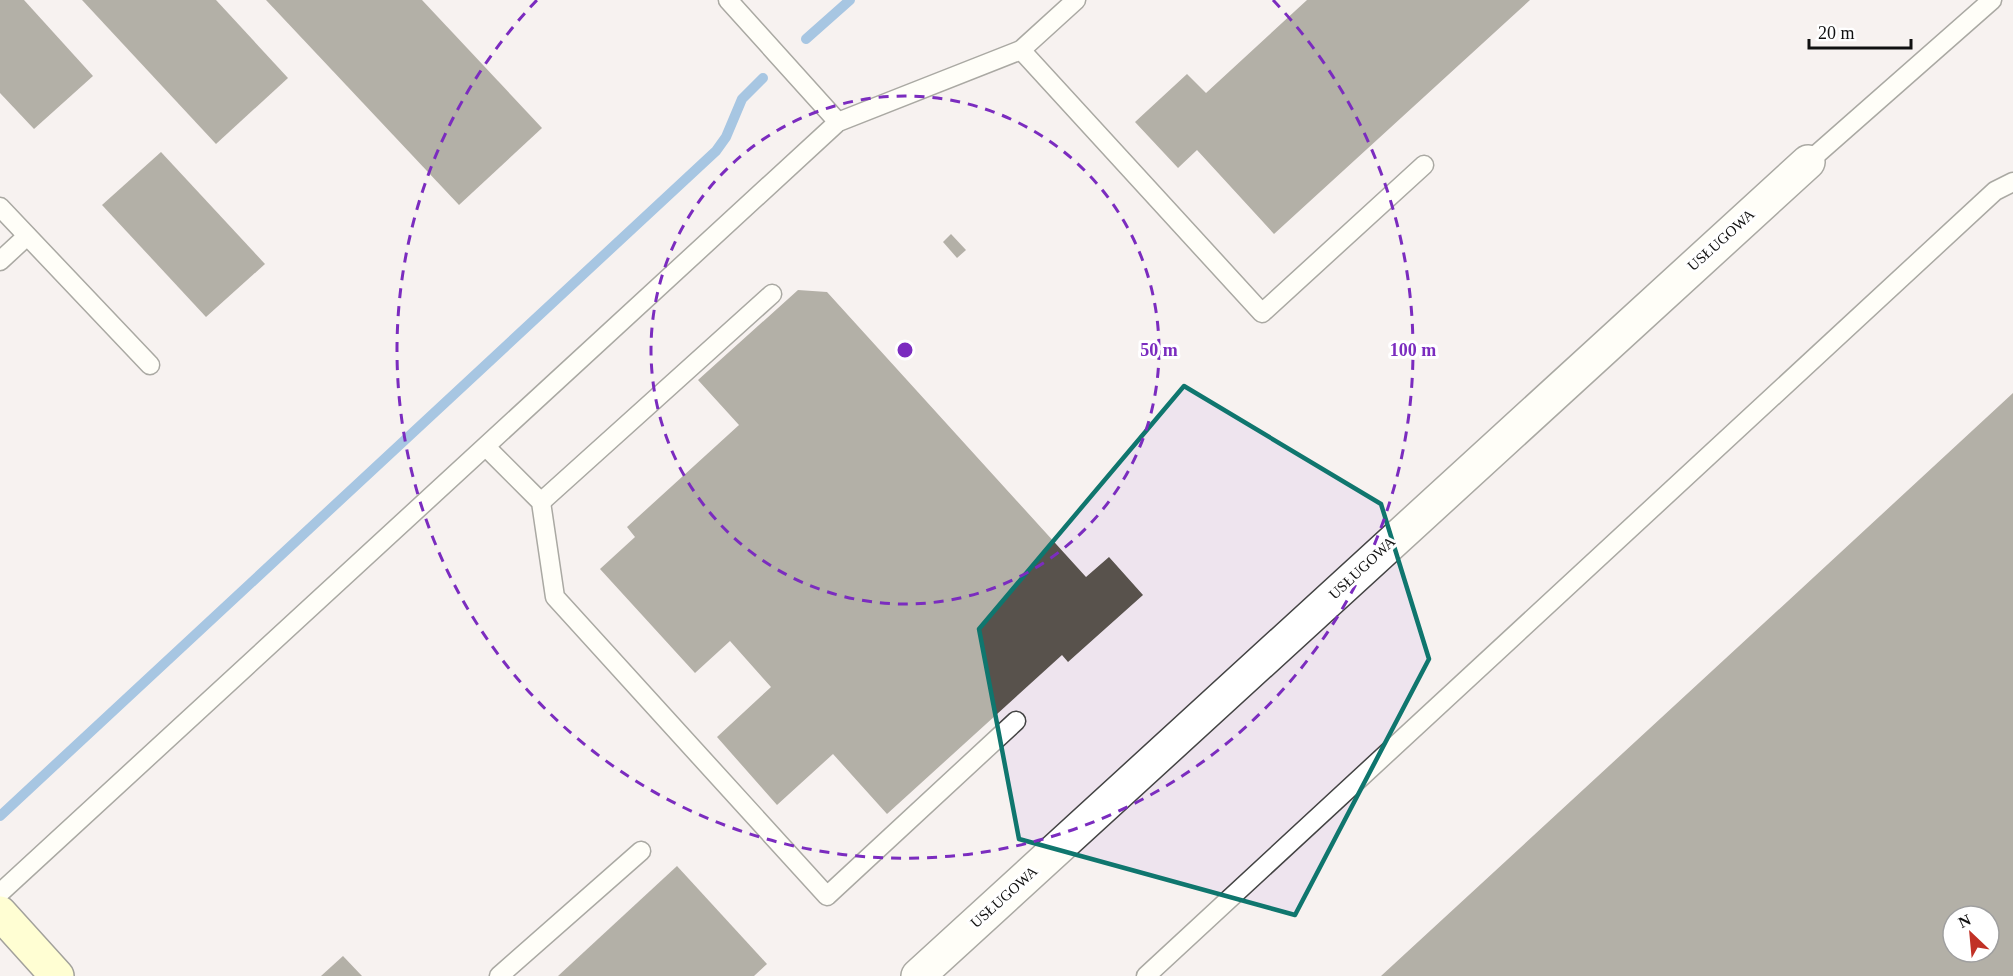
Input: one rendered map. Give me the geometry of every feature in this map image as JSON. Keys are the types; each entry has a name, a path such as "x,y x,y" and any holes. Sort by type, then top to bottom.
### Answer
{"street":[{"name":"USŁUGOWA","path":"918,976 1808,162"},
{"path":"0,913 57,976"}],"lane":[{"path":"728,0 838,122"},
{"path":"0,894 838,122 1021,50 1076,0"},
{"path":"1808,162 1992,0"},
{"path":"1021,50 1262,313 1424,165"},
{"path":"1146,976 1986,199 2013,182"},
{"path":"0,207 150,365"},
{"path":"0,261 27,236"},
{"path":"541,502 772,294"},
{"path":"486,447 541,502 555,597 827,896 1016,721"},
{"path":"499,976 641,851"}],"highlighted area":[{"path":"1184,386 1381,504 1429,659 1295,915 1019,839 979,629"}],"shaded area":[{"path":"0,0 2013,0 2013,976 0,976"}],"building":[{"path":"0,0 24,0 93,76 34,129 0,93"},
{"path":"82,0 216,0 288,78 216,144"},
{"path":"266,0 422,0 542,128 459,205"},
{"path":"1307,0 1530,0 1274,234 1197,150 1178,168 1135,122 1187,74 1206,93"},
{"path":"161,152 265,264 206,317 102,205"},
{"path":"951,234 966,250 957,258 943,242"},
{"path":"798,290 827,292 1086,577 1109,557 1143,595 1068,662 1062,655 887,814 833,754 777,805 717,737 771,687 730,641 695,673 600,569 635,537 627,527 739,425 698,380"},
{"path":"2013,393 2013,976 1381,976"},
{"path":"677,866 767,964 754,976 558,976"},
{"path":"343,956 362,976 321,976"}],"waterway":[{"path":"806,39 850,0"},
{"path":"0,816 716,151 726,137 742,99 763,78"}]}
